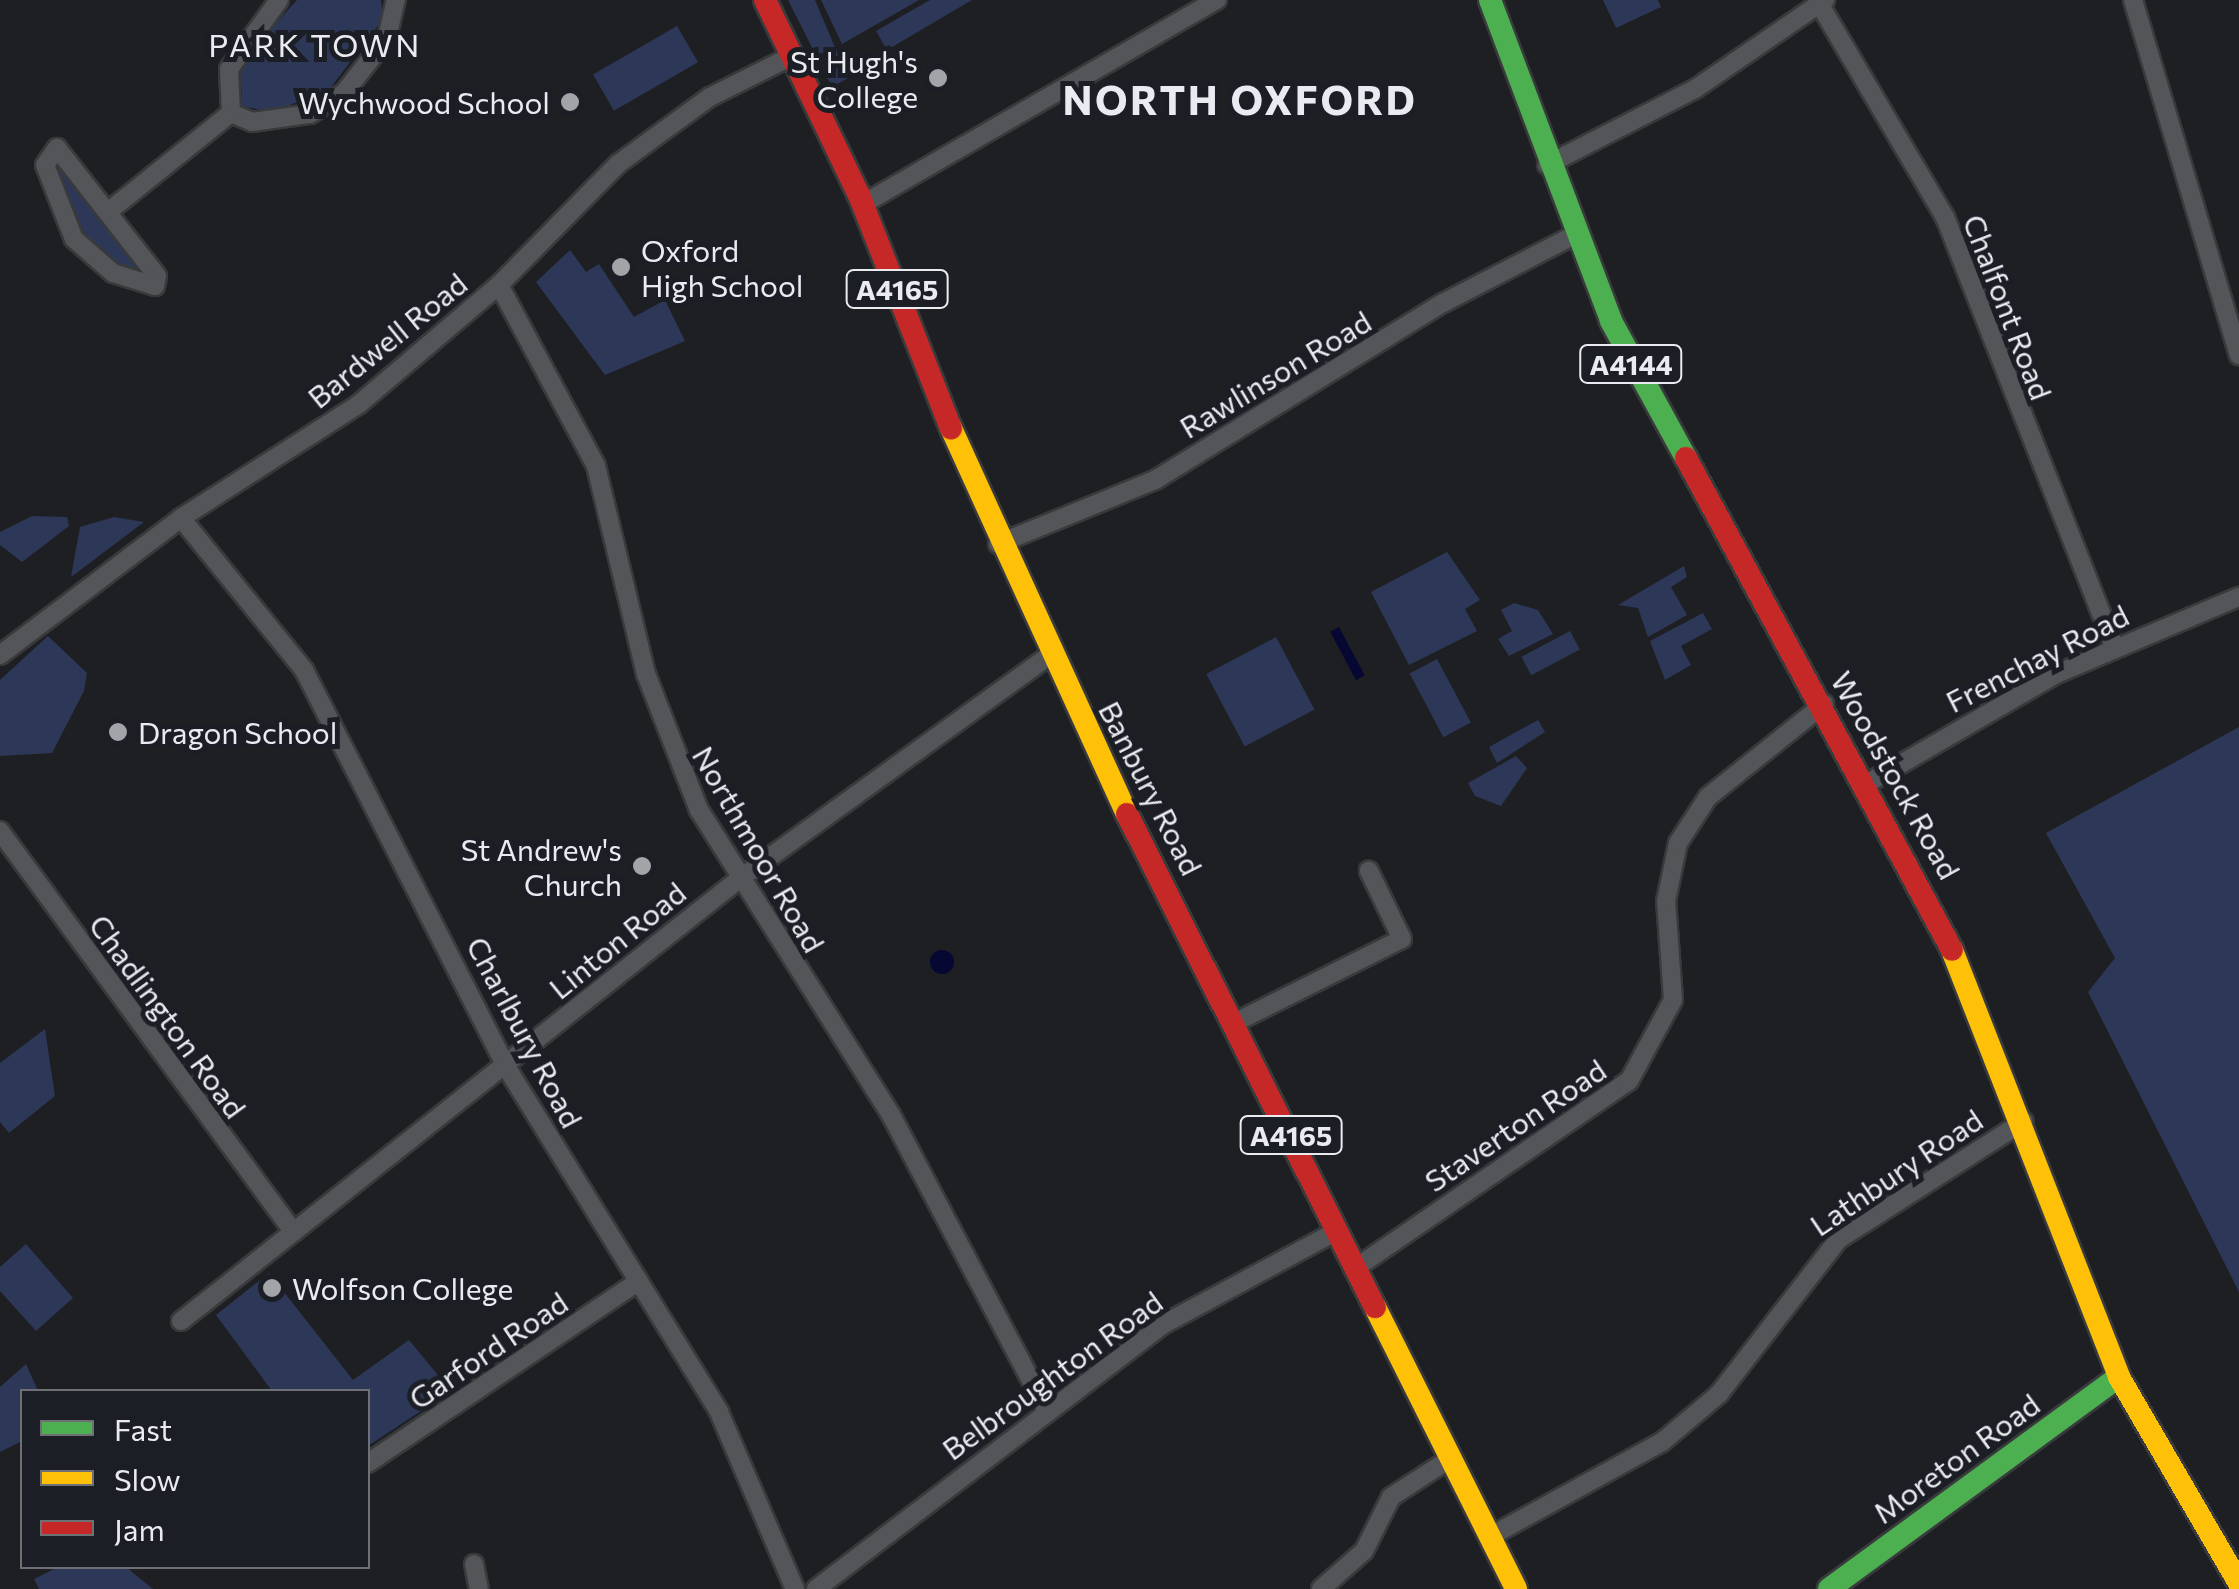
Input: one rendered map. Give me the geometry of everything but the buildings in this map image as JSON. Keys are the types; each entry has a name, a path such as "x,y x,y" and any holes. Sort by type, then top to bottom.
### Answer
{"main road":[{"name":"Banbury Road","path":"765,0 863,204 998,544 1238,1021 1448,1460 1516,1589"},
{"name":"Woodstock Road","path":"1490,0 1574,235 1648,399 1868,783 1973,985 2119,1377 2231,1556 2239,1583"},
{"name":"Moreton Road","path":"1829,1589 2119,1377"}],"street":[{"path":"109,211 230,114 237,49 279,0"},
{"path":"230,114 275,122 344,93 387,38 396,0"},
{"path":"863,204 1218,0"},
{"path":"2133,0 2239,356"},
{"path":"1547,165 1695,89 1823,2"},
{"name":"Chalfont Road","path":"1823,2 1944,217 2114,645"},
{"name":"Bardwell Road","path":"0,654 181,518 358,404 500,285 618,164 710,98 794,54"},
{"path":"57,148 109,211 157,276 155,286 113,272 74,239 54,198 48,150 57,148"},
{"name":"Rawlinson Road","path":"998,544 1155,480 1443,303 1574,235"},
{"name":"Northmoor Road","path":"500,285 596,466 671,750 738,880 891,1115 1046,1409"},
{"name":"Charlbury Road","path":"181,518 304,670 505,1066 719,1412 796,1589"},
{"name":"Frenchay Road","path":"1868,783 2114,645 2239,597"},
{"name":"Linton Road","path":"181,1320 738,880 1050,654"},
{"name":"Staverton Road","path":"1354,1269 1629,1081 1672,1000 1666,901 1678,843 1708,797 1824,704"},
{"name":"Chadlington Road","path":"0,832 292,1232"},
{"path":"1238,1021 1402,939 1369,871"},
{"name":"Lathbury Road","path":"1488,1537 1662,1442 1719,1394 1839,1239 2024,1121"},
{"name":"Belbroughton Road","path":"816,1589 1046,1409 1164,1324 1337,1231"},
{"name":"Garford Road","path":"370,1462 639,1281"},
{"path":"1321,1589 1364,1551 1391,1497 1448,1460"},
{"path":"474,1564 479,1589"}],"shaded area":[{"path":"297,0 381,0 383,19 328,91 271,112 242,106 240,63"},
{"path":"788,0 815,0 848,78 832,87"},
{"path":"821,0 919,0 842,44"},
{"path":"930,0 972,0 887,50 876,31"},
{"path":"1603,0 1658,0 1661,7 1616,28"},
{"path":"677,26 698,62 614,111 593,74"},
{"path":"60,159 150,272 146,279 127,276 79,239 51,162"},
{"path":"570,250 586,272 599,264 634,317 665,300 685,341 605,375 536,282"},
{"path":"32,516 67,517 69,526 22,562 0,545 0,532"},
{"path":"114,517 144,522 71,577 80,527"},
{"path":"1447,552 1480,600 1465,609 1477,631 1409,665 1371,592"},
{"path":"1684,566 1687,577 1671,587 1687,615 1648,637 1638,608 1618,605"},
{"path":"1514,603 1538,610 1553,634 1509,656 1498,639 1512,631 1501,610"},
{"path":"1703,613 1712,629 1681,646 1691,665 1665,680 1650,641"},
{"path":"1339,627 1365,676 1356,680 1330,632"},
{"path":"1570,631 1580,650 1531,675 1521,657"},
{"path":"48,636 87,673 84,691 52,753 0,756 0,680"},
{"path":"1276,637 1314,709 1245,746 1206,674"},
{"path":"1437,659 1471,723 1443,737 1410,674"},
{"path":"1538,720 1545,732 1497,763 1489,747"},
{"path":"2239,727 2239,1292 2088,992 2115,958 2046,833"},
{"path":"1516,756 1527,768 1501,806 1475,796 1468,783"},
{"path":"942,950 954,962 942,974 930,962"},
{"path":"45,1029 55,1096 9,1133 0,1122 0,1063"},
{"path":"26,1244 73,1298 36,1331 0,1291 0,1267"},
{"path":"269,1273 353,1380 409,1340 451,1391 370,1445 370,1389 271,1389 216,1315"},
{"path":"26,1364 37,1389 20,1389 20,1442 0,1452 0,1387"},
{"path":"54,1569 128,1569 153,1589 39,1589 34,1579"}],"traffic: fast":[{"path":"1490,0 1611,321 1686,458"},
{"path":"1829,1589 2119,1377"}],"traffic: slow":[{"path":"951,428 1127,814"},
{"path":"1952,950 2119,1377 2239,1583"},
{"path":"1375,1307 1516,1589"}],"traffic: jam":[{"path":"765,0 859,195 951,428"},
{"path":"1686,458 1952,950"},
{"path":"1127,814 1375,1307"}],"place":[{"name":"St Hugh's College","path":"938,78"},
{"name":"Wychwood School","path":"570,102"},
{"name":"Oxford High School","path":"621,267"},
{"name":"Dragon School","path":"118,732"},
{"name":"St Andrew's Church","path":"642,866"},
{"name":"Wolfson College","path":"272,1288"}],"district":[{"name":"PARK TOWN","path":"315,44"},
{"name":"NORTH OXFORD","path":"1240,99"}]}
